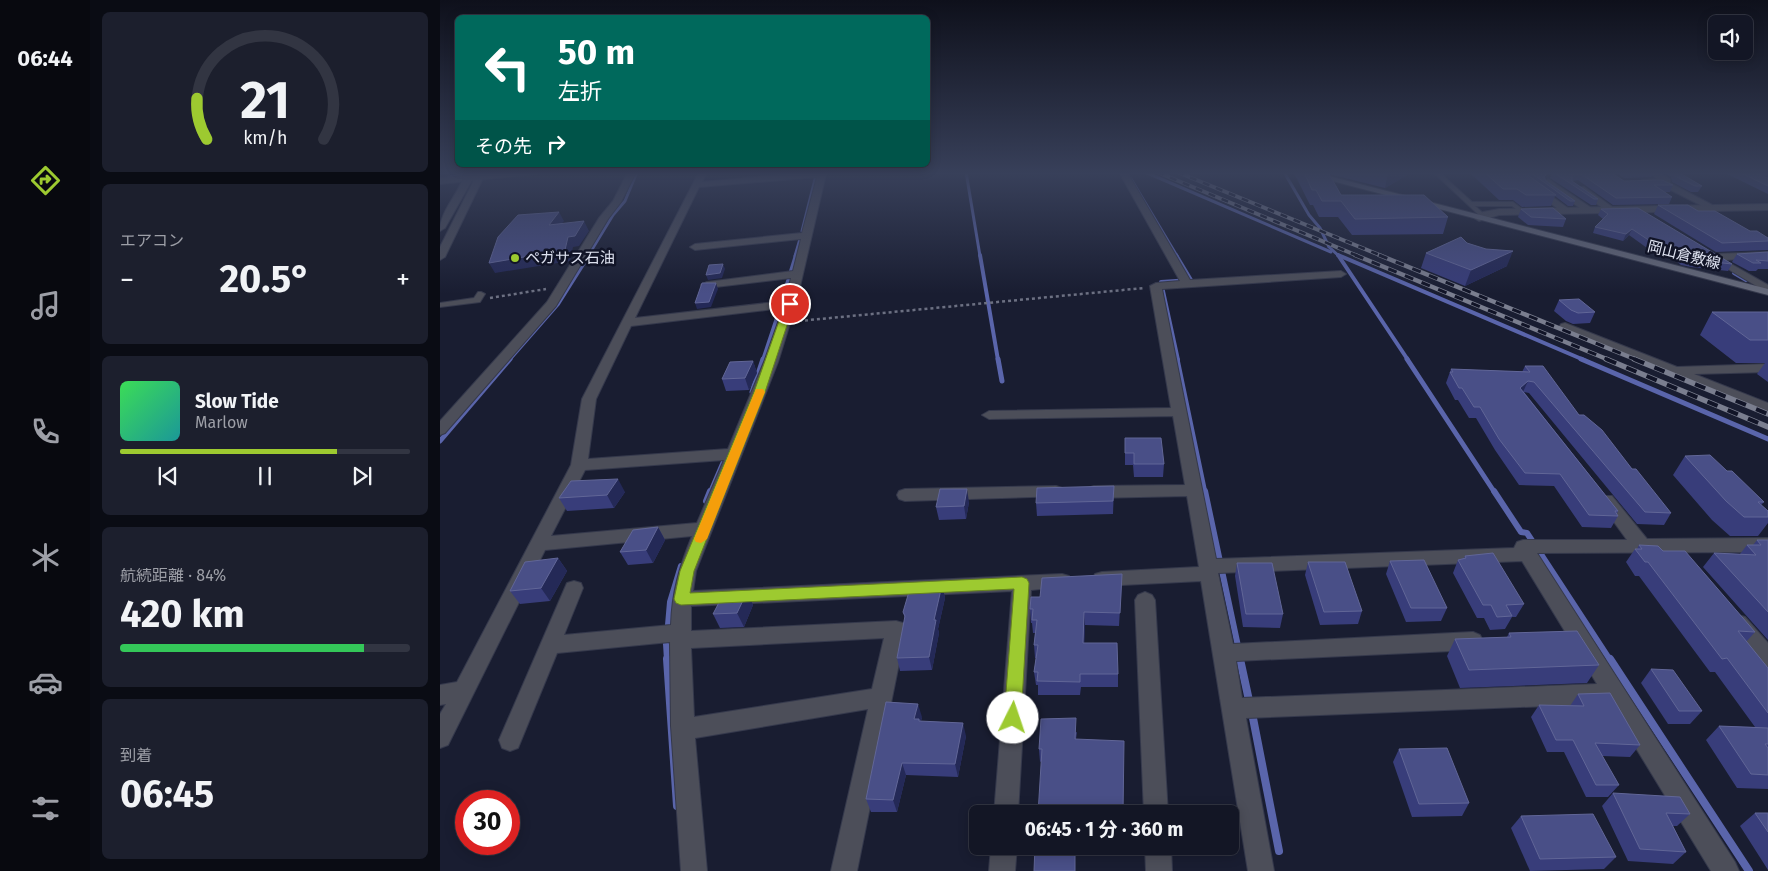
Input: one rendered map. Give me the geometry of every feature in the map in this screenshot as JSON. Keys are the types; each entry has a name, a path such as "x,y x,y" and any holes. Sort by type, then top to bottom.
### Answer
{"main road":[{"name":"岡山倉敷線","path":"1466,213 1767,292"}],"street":[{"path":"440,228 448,213"},
{"path":"440,257 462,213"},
{"path":"440,430 552,304 608,213"},
{"path":"440,737 579,466 589,399 683,213"},
{"path":"694,871 683,729 679,636 681,599 687,571 705,529 784,322 812,213"},
{"path":"1146,213 1186,282"},
{"path":"1480,216 1516,213"},
{"path":"1642,213 1655,221"},
{"path":"695,247 807,235"},
{"path":"1767,292 1709,255 1768,255"},
{"path":"707,285 797,274"},
{"path":"1261,871 1244,707 1215,568 1194,490 1179,412 1160,286 1186,282 1341,274"},
{"path":"626,323 790,304"},
{"path":"1565,326 1768,408"},
{"path":"1673,370 1768,368"},
{"path":"989,415 1179,412"},
{"path":"579,466 734,454"},
{"path":"905,495 1194,490"},
{"path":"1599,492 1642,546"},
{"path":"538,544 705,529"},
{"path":"681,599 1022,583 1215,568 1531,549 1768,545"},
{"path":"1672,546 1685,561"},
{"path":"1531,549 1569,637 1615,693 1726,871"},
{"path":"1007,805 1022,583"},
{"path":"510,740 574,588"},
{"path":"1145,600 1156,805"},
{"path":"1723,605 1768,658"},
{"path":"551,645 679,636 896,629 844,871"},
{"path":"1234,652 1490,640"},
{"path":"440,695 464,690"},
{"path":"1244,707 1615,693"},
{"path":"683,729 881,698"},
{"path":"1002,871 1003,855"},
{"path":"1158,855 1159,871"}],"lane":[{"path":"1477,213 1480,216"},
{"path":"440,305 479,297"}],"path":[{"path":"784,322 1160,286"},
{"path":"479,297 562,287"}],"building":[{"path":"559,213 549,225 584,221 575,236 568,237 565,250 489,263 498,237 518,215"},
{"path":"1350,213 1443,213 1448,217 1355,219"},
{"path":"1526,213 1558,213 1566,219 1531,217"},
{"path":"1606,213 1646,213 1732,264 1684,258 1676,252 1665,251 1632,229 1626,234 1595,227 1608,214"},
{"path":"1671,213 1718,213 1750,231 1757,231 1768,238 1768,241 1722,243"},
{"path":"1461,237 1467,243 1486,249 1513,251 1471,270 1426,253"},
{"path":"1768,252 1768,261 1756,260 1761,263 1753,263 1737,254"},
{"path":"723,264 720,273 706,275 709,265"},
{"path":"702,283 716,283 709,302 695,303"},
{"path":"1579,299 1595,312 1578,313 1559,300"},
{"path":"1712,312 1768,312 1768,340 1750,340"},
{"path":"753,361 745,378 722,379 730,362"},
{"path":"1525,366 1543,366 1579,415 1584,415 1602,430 1632,469 1636,469 1671,513 1645,512 1534,382 1528,381 1520,388 1618,511 1615,511 1618,516 1589,515 1560,474 1525,473 1499,439 1480,407 1474,407 1462,388 1459,388 1450,372 1453,372 1451,369 1530,372"},
{"path":"1125,438 1161,438 1164,464 1134,464 1134,453 1125,453"},
{"path":"1710,455 1727,471 1732,471 1764,502 1758,502 1768,511 1768,517 1744,517 1726,501 1685,456"},
{"path":"618,479 607,495 559,498 571,481"},
{"path":"1114,486 1113,501 1036,503 1037,488"},
{"path":"940,489 967,489 964,506 936,507"},
{"path":"658,527 646,550 620,552 633,530"},
{"path":"1757,540 1768,540 1768,612 1714,553 1756,555 1747,545 1761,545"},
{"path":"1639,545 1658,546 1663,551 1685,551 1755,632 1738,631 1768,668 1768,713 1727,658 1722,659 1648,562 1645,562 1635,549 1642,549"},
{"path":"1493,553 1524,604 1506,605 1512,616 1497,617 1491,605 1483,605 1458,560 1466,558 1465,556"},
{"path":"558,558 541,588 510,591 525,562"},
{"path":"1424,560 1447,608 1411,608 1390,561"},
{"path":"1308,562 1345,562 1362,611 1324,612"},
{"path":"1237,563 1272,563 1283,614 1246,614"},
{"path":"1122,574 1120,613 1084,612 1083,643 1117,643 1118,674 1080,674 1080,682 1037,681 1038,672 1034,672 1038,645 1034,645 1037,620 1032,620 1033,609 1030,609 1031,597 1040,597 1042,578"},
{"path":"911,585 942,585 934,620 936,620 929,657 897,658 905,616 903,612"},
{"path":"747,592 737,613 713,614 724,593"},
{"path":"1577,631 1599,665 1469,670 1455,639 1511,637 1509,633"},
{"path":"1651,669 1673,670 1702,711 1679,711"},
{"path":"1610,693 1640,745 1595,743 1619,785 1596,785 1573,740 1556,740 1539,705 1584,706 1578,694"},
{"path":"886,702 918,704 914,719 919,719 919,721 963,723 955,764 902,763 893,800 866,799"},
{"path":"1076,718 1075,739 1124,741 1123,805 1039,805 1042,749 1039,749 1041,719"},
{"path":"1719,726 1768,728 1768,744 1765,744 1768,748 1768,775 1751,774"},
{"path":"1447,748 1469,803 1419,804 1399,749"},
{"path":"1613,793 1680,797 1690,814 1666,813 1686,852 1640,849"},
{"path":"1755,813 1768,813 1768,832"},
{"path":"1593,814 1616,857 1540,859 1521,816"},
{"path":"1035,855 1075,855 1075,871 1034,871"}],"waterway":[{"path":"588,256 615,213"},
{"path":"802,231 807,213"},
{"path":"973,213 980,256"},
{"path":"1151,213 1177,256"},
{"path":"1240,213 1331,252"},
{"path":"1308,213 1320,228 1329,247 1338,255"},
{"path":"795,256 800,239"},
{"path":"509,360 558,304 589,255"},
{"path":"791,271 796,255"},
{"path":"980,255 998,360"},
{"path":"1176,255 1191,280 1161,282 1178,360"},
{"path":"1338,255 1584,360"},
{"path":"1338,255 1408,360"},
{"path":"1734,273 1746,280"},
{"path":"783,297 789,278"},
{"path":"763,360 780,309"},
{"path":"440,441 510,359"},
{"path":"752,392 763,359"},
{"path":"998,359 1002,381"},
{"path":"1177,359 1205,493"},
{"path":"1407,359 1495,493"},
{"path":"1581,359 1768,439"},
{"path":"710,493 725,458"},
{"path":"706,501 710,491"},
{"path":"1205,491 1241,660"},
{"path":"1494,491 1521,532 1527,533 1610,660"},
{"path":"668,625 670,602 681,566"},
{"path":"666,644 667,660"},
{"path":"667,659 677,806"},
{"path":"1240,659 1250,705"},
{"path":"1610,659 1749,871"},
{"path":"1252,713 1279,851"}],"railway":[{"path":"1254,213 1358,256"},
{"path":"1276,213 1382,256"},
{"path":"1355,255 1609,360"},
{"path":"1379,255 1637,360"},
{"path":"1606,359 1768,427"},
{"path":"1634,359 1768,414"}],"slow traffic":[{"path":"701,539 759,392"}],"place":[{"name":"ペガサス石油","path":"515,258"}],"route":[{"path":"790,304 771,362 687,571 681,599 1022,583 1013,718"}]}
